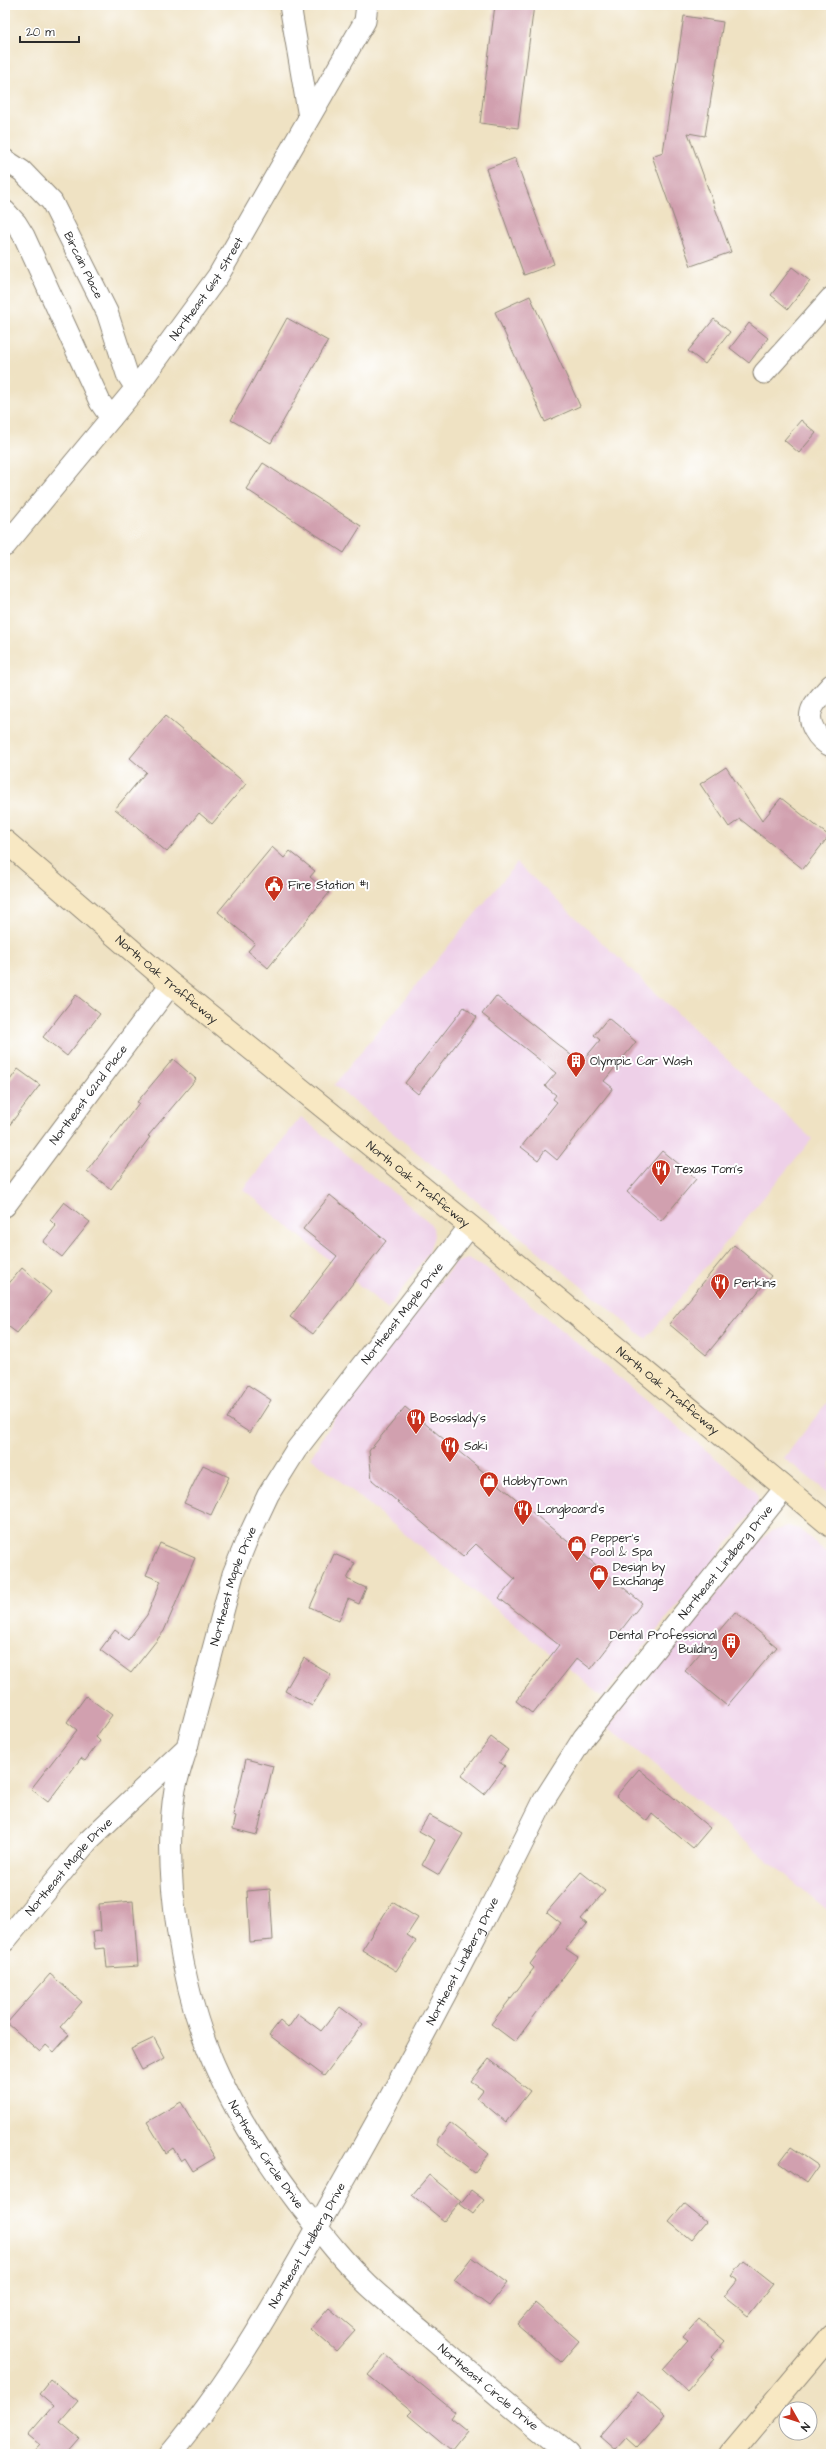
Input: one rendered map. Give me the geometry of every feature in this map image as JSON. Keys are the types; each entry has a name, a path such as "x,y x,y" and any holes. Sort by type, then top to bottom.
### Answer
{"main road":[{"name":"North Oak Trafficway","path":"5,841 172,984 470,1226 831,1526"},
{"path":"731,2454 831,2335"}],"street":[{"path":"290,5 309,117"},
{"name":"Northeast 61st Street","path":"5,546 136,388 218,276 364,21 367,5"},
{"name":"Bircain Place","path":"5,160 22,171 52,202 107,312 128,374 136,388"},
{"path":"5,211 16,223 24,236 100,402 111,418"},
{"path":"764,373 831,298"},
{"path":"823,740 811,722 812,708 831,685"},
{"name":"Northeast 62nd Place","path":"5,1206 172,984"},
{"name":"Northeast Maple Drive","path":"5,1941 88,1841 187,1747 233,1574 268,1495 296,1450 470,1226"},
{"name":"Northeast Lindberg Drive","path":"170,2454 222,2387 246,2351 317,2228 385,2108 544,1800 563,1768 584,1737 785,1488"},
{"name":"Northeast Circle Drive","path":"187,1747 175,1789 172,1868 177,1926 183,1965 198,2022 218,2074 246,2125 277,2174 317,2228 368,2285 569,2454"}],"shaded area":[{"path":"517,863 812,1139 646,1339 334,1085"},
{"path":"301,1117 429,1222 433,1228 434,1236 429,1252 388,1309 243,1189"},
{"path":"468,1259 485,1267 753,1489 758,1497 757,1507 603,1697 311,1457 345,1402 455,1263"},
{"path":"831,1397 831,1495 784,1458"},
{"path":"790,1527 799,1529 831,1556 831,1913 608,1727 759,1542 771,1531"}],"building":[{"path":"495,5 534,5 518,128 480,123"},
{"path":"684,16 723,22 705,136 688,133 731,252 691,266 652,156 663,152"},
{"path":"515,158 554,264 524,275 486,169"},
{"path":"792,267 810,281 788,309 771,295"},
{"path":"530,296 580,406 545,422 495,312"},
{"path":"287,318 328,341 271,443 231,420"},
{"path":"714,319 730,332 705,364 688,351"},
{"path":"749,323 768,338 749,363 730,348"},
{"path":"801,420 816,433 799,453 784,440"},
{"path":"263,463 361,526 344,553 246,489"},
{"path":"165,716 246,784 212,824 199,813 167,852 115,809 146,772 130,758"},
{"path":"726,767 762,821 781,798 829,836 803,869 740,819 729,827 700,784"},
{"name":"Fire Station #1","path":"272,847 284,858 290,851 315,871 310,877 329,893 268,968 248,951 255,943 218,912"},
{"path":"76,995 100,1014 67,1056 43,1037"},
{"name":"Olympic Car Wash","path":"496,996 581,1063 600,1040 594,1035 608,1018 636,1042 604,1081 613,1088 557,1160 545,1150 538,1160 521,1147 557,1102 553,1099 556,1095 545,1086 556,1073 482,1014"},
{"path":"464,1007 477,1017 418,1094 405,1083"},
{"path":"173,1059 196,1079 148,1136 150,1137 111,1189 87,1171 139,1103 137,1102"},
{"path":"18,1069 40,1085 5,1131 5,1087"},
{"name":"Texas Tom's","path":"662,1151 696,1179 661,1221 627,1192"},
{"path":"330,1195 386,1241 313,1334 290,1317 337,1256 303,1229"},
{"path":"64,1202 90,1222 62,1257 43,1242 56,1226 50,1220"},
{"name":"Perkins","path":"734,1245 771,1276 706,1355 669,1324"},
{"path":"22,1268 51,1292 17,1333 5,1324 5,1288"},
{"path":"248,1385 271,1400 250,1433 227,1418"},
{"path":"405,1407 642,1603 591,1669 577,1658 533,1714 516,1701 559,1645 499,1598 515,1579 476,1544 463,1557 372,1480 369,1451"},
{"path":"203,1465 229,1477 211,1515 184,1503"},
{"path":"160,1543 195,1558 164,1631 131,1673 100,1650 115,1630 128,1640 147,1615 161,1581 146,1575"},
{"path":"334,1554 355,1563 347,1579 366,1588 359,1604 348,1599 339,1621 310,1607"},
{"name":"Dental Professional Building","path":"735,1612 777,1647 727,1706 685,1671"},
{"path":"304,1658 331,1675 312,1706 285,1691"},
{"path":"86,1696 112,1715 96,1737 100,1741 85,1761 81,1758 48,1802 31,1789 77,1730 67,1722"},
{"path":"491,1737 508,1750 499,1762 505,1766 484,1794 461,1776"},
{"path":"246,1759 273,1766 257,1835 233,1829 236,1816 233,1815"},
{"path":"639,1769 710,1828 693,1848 652,1814 647,1821 616,1796"},
{"path":"429,1815 463,1834 439,1875 422,1865 435,1840 419,1831"},
{"path":"581,1872 605,1891 581,1919 587,1924 566,1949 578,1957 515,2042 491,2024 534,1968 530,1964 561,1923 547,1912"},
{"path":"270,1889 273,1940 250,1942 247,1891"},
{"path":"133,1901 138,1966 107,1968 105,1948 95,1949 93,1932 101,1931 99,1904"},
{"path":"392,1902 418,1918 407,1935 416,1941 396,1971 362,1950"},
{"path":"50,1974 82,2002 60,2027 69,2035 54,2052 46,2045 40,2052 7,2023"},
{"path":"340,2007 363,2024 324,2076 269,2035 280,2021 288,2028 298,2014 321,2031"},
{"path":"154,2038 165,2058 142,2070 131,2049"},
{"path":"489,2059 530,2091 506,2122 477,2098 483,2090 471,2082"},
{"path":"181,2102 215,2158 193,2171 185,2158 181,2161 173,2148 166,2153 147,2122"},
{"path":"450,2123 489,2154 474,2173 438,2145 438,2139"},
{"path":"791,2147 819,2166 807,2183 779,2163"},
{"path":"429,2175 461,2201 444,2221 412,2195"},
{"path":"471,2190 484,2200 473,2214 460,2204"},
{"path":"684,2204 706,2222 691,2240 669,2222"},
{"path":"472,2257 507,2283 489,2306 454,2280"},
{"path":"744,2261 773,2284 748,2316 724,2297 738,2280 732,2276"},
{"path":"535,2303 579,2341 561,2362 517,2324"},
{"path":"329,2308 355,2330 336,2351 311,2329"},
{"path":"699,2319 725,2341 712,2356 715,2359 687,2391 663,2369 688,2341 683,2337"},
{"path":"385,2355 455,2412 451,2418 467,2431 451,2451 408,2415 412,2411 368,2375"},
{"path":"51,2379 78,2401 60,2422 79,2438 65,2454 32,2454 40,2445 28,2435 53,2406 39,2394"},
{"path":"638,2392 665,2416 637,2447 627,2438 616,2450 600,2436"}],"place":[{"name":"Fire Station #1","path":"274,902"},
{"name":"Olympic Car Wash","path":"576,1078"},
{"name":"Texas Tom's","path":"661,1186"},
{"name":"Perkins","path":"720,1300"},
{"name":"Bosslady's","path":"416,1435"},
{"name":"Saki","path":"450,1463"},
{"name":"HobbyTown","path":"489,1498"},
{"name":"Longboard's","path":"523,1526"},
{"name":"Pepper's Pool & Spa","path":"577,1562"},
{"name":"Design by Exchange","path":"599,1591"},
{"name":"Dental Professional Building","path":"731,1659"}]}
